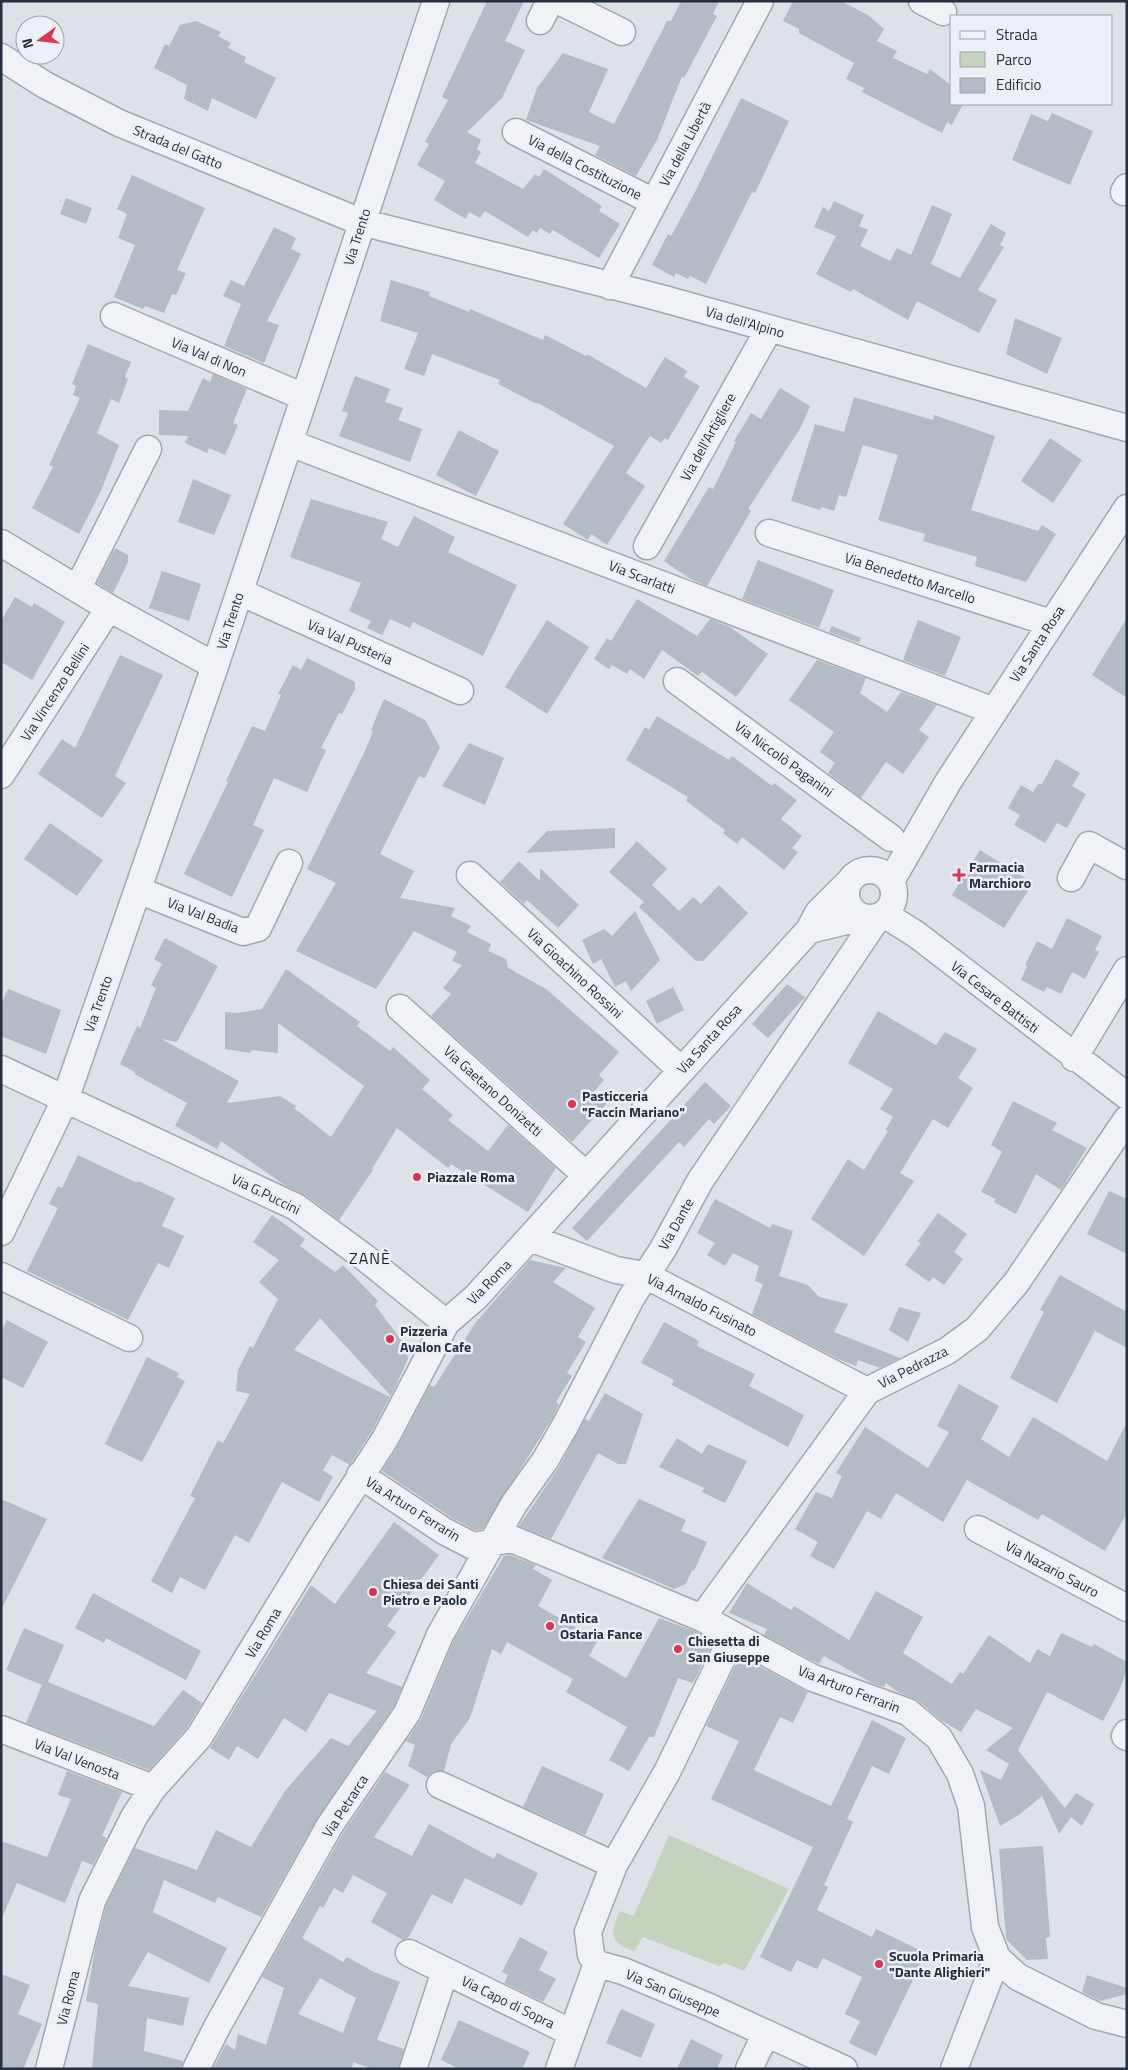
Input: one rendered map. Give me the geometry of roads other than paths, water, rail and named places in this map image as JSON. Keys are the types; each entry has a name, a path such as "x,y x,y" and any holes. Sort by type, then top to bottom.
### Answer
{"street":[{"name":"Via Trento","path":"1,1232 65,1100 240,592 361,222 436,1"},
{"path":"559,1 622,32"},
{"name":"Via della Libertà","path":"610,286 760,1"},
{"name":"Strada del Gatto","path":"1,57 45,85 119,122 361,222"},
{"name":"Via della Costituzione","path":"516,132 654,202"},
{"name":"Via dell'Alpino","path":"361,222 610,286 1127,428"},
{"name":"Via Val di Non","path":"114,316 304,397"},
{"name":"Via dell'Artigliere","path":"647,546 769,329"},
{"name":"Via Scarlatti","path":"290,443 994,710"},
{"path":"78,588 148,449"},
{"name":"Via Santa Rosa","path":"881,907 948,782 1127,508"},
{"name":"Via Benedetto Marcello","path":"769,533 1051,622"},
{"path":"1,543 109,608 215,666"},
{"name":"Via Val Pusteria","path":"240,592 460,691"},
{"name":"Via Vincenzo Bellini","path":"1,775 109,608"},
{"name":"Via Niccolò Paganini","path":"677,681 891,838"},
{"name":"Via Santa Rosa","path":"530,1238 809,930 818,913 948,782"},
{"path":"1071,878 1089,845 1127,866"},
{"name":"Via Val Badia","path":"138,890 243,932 258,928 289,863"},
{"path":"867,870 880,872 881,907 856,914 846,901 854,878 867,870"},
{"name":"Via Gioachino Rossini","path":"470,875 681,1070"},
{"path":"809,930 881,907"},
{"name":"Via Cesare Battisti","path":"881,907 1074,1058 1127,1096"},
{"name":"Via Dante","path":"492,1543 566,1424 645,1275 663,1249 700,1181 881,907"},
{"path":"1074,1058 1127,970"},
{"name":"Via Gaetano Donizetti","path":"400,1008 586,1175"},
{"name":"Via G.Puccini","path":"1,1069 296,1207 364,1257 446,1322"},
{"name":"Via Pedrazza","path":"702,1618 867,1390 947,1351 977,1328 1016,1283 1127,1119"},
{"name":"Via Arnaldo Fusinato","path":"530,1238 616,1270 645,1275 867,1390"},
{"name":"Via Roma","path":"52,2065 92,1901 134,1817 154,1788 199,1738 360,1475 385,1439 446,1322 476,1297 530,1238"},
{"path":"1,1276 129,1338"},
{"name":"Via Arturo Ferrarin","path":"360,1475 444,1531 473,1546 512,1539 702,1618 813,1678 908,1712 939,1738 960,1774 971,1806 985,1927 996,1958 1018,1977 1096,2016 1127,2024"},
{"name":"Via Nazario Sauro","path":"978,1529 1127,1608"},
{"name":"Via Petrarca","path":"196,2069 217,2027 330,1825 407,1713 440,1635 492,1543"},
{"path":"597,1964 591,1955 588,1932 614,1865 667,1772 734,1636"},
{"name":"Via Val Venosta","path":"1,1730 154,1788"},
{"path":"1127,1733 1125,1736 1127,1737"},
{"path":"440,1785 614,1865"},
{"name":"Via Capo di Sopra","path":"409,1953 572,2033"},
{"path":"954,2069 996,1958"},
{"name":"Via Capo di Sopra","path":"558,2069 597,1964"},
{"name":"Via San Giuseppe","path":"597,1964 623,1971 844,2069"},
{"name":"Via Capo di Sopra","path":"413,2069 445,1971"},
{"path":"749,2069 766,2033"}],"place":[{"name":"Farmacia Marchioro","path":"959,875"},
{"name":"Pasticceria \"Faccin Mariano\"","path":"572,1104"},
{"name":"Piazzale Roma","path":"417,1177"},
{"name":"Pizzeria Avalon Cafe","path":"390,1339"},
{"name":"Chiesa dei Santi Pietro e Paolo","path":"373,1592"},
{"name":"Antica Ostaria Fance","path":"550,1626"},
{"name":"Chiesetta di San Giuseppe","path":"678,1649"},
{"name":"Scuola Primaria \"Dante Alighieri\"","path":"879,1964"}],"district":[{"name":"ZANÈ","path":"370,1258"}]}
